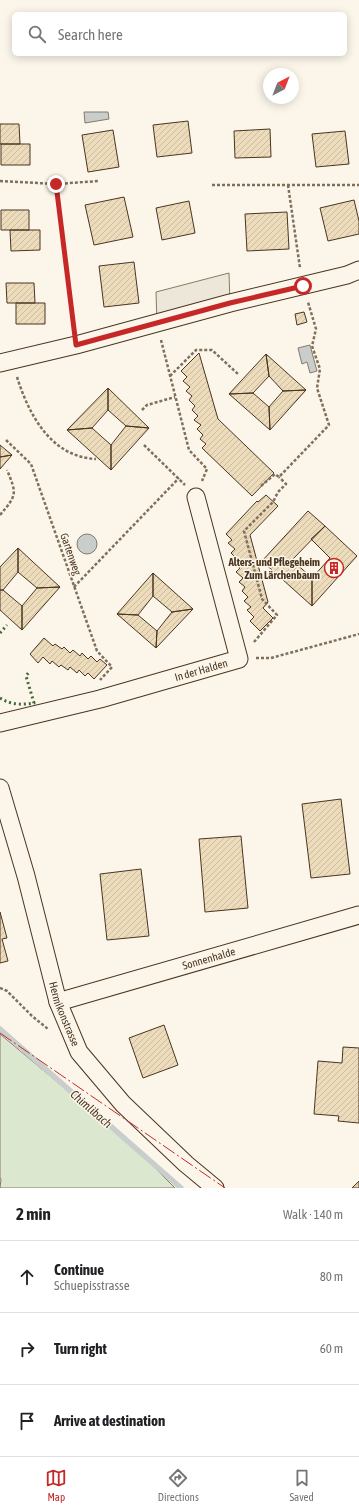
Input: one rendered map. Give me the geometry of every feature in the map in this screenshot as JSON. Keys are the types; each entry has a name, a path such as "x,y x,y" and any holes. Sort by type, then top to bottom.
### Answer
{"street":[{"path":"0,363 76,345 359,270"},
{"name":"In der Halden","path":"0,724 100,699 239,659 196,497"},
{"name":"Hermikonstrasse","path":"0,788 26,876 58,1002 79,1052 122,1104 186,1164 215,1188"},
{"name":"Sonnenhalde","path":"58,1002 359,915"}],"path":[{"path":"0,181 56,184 99,181"},
{"path":"56,184 76,345"},
{"path":"212,185 359,185"},
{"path":"279,478 329,425 317,388 320,369 312,346 316,329 303,286 288,185"},
{"path":"144,445 179,478 196,497 207,469 189,450 160,340"},
{"path":"170,377 196,350 212,350 239,375"},
{"path":"21,390 39,425 54,443 71,454 89,459 96,459"},
{"path":"142,410 147,405 175,397"},
{"name":"Gartenweg","path":"6,440 31,464 97,651 112,667 104,676"},
{"path":"0,515 13,498 15,488 7,470"},
{"path":"261,486 275,474 286,484 278,492 273,502 244,531 262,599 278,616 261,633"},
{"path":"74,587 179,478"},
{"path":"239,659 271,658 359,634"},
{"path":"0,988 7,991 32,1016 50,1030"}],"green space":[{"path":"0,1034 129,1142 175,1188 0,1188"}],"shaded area":[{"path":"84,112 108,112 109,119 85,123"},
{"path":"229,273 230,303 157,324 156,292"},
{"path":"310,345 317,371 310,373 307,362 302,364 298,348"},
{"path":"87,534 94,537 97,544 94,551 87,554 80,551 77,544 80,537"}],"building":[{"path":"188,121 192,153 157,157 153,125"},
{"path":"0,124 19,124 20,144 0,144"},
{"path":"270,129 271,157 235,158 234,131"},
{"path":"113,130 119,167 88,172 82,135"},
{"path":"345,131 349,164 316,167 312,134"},
{"path":"1,144 30,144 30,165 1,165"},
{"path":"124,197 133,237 94,245 85,205"},
{"path":"354,200 359,221 359,234 328,241 320,208"},
{"path":"189,201 195,233 162,240 156,208"},
{"path":"1,210 29,210 29,230 1,230"},
{"path":"287,212 289,249 247,251 245,214"},
{"path":"10,230 40,230 40,250 11,251"},
{"path":"134,262 139,303 104,307 99,266"},
{"path":"6,283 34,283 35,303 7,303"},
{"path":"16,303 45,303 45,324 16,324"},
{"path":"304,312 307,322 297,325 295,314"},
{"path":"199,353 218,419 274,473 252,496 202,448 206,444 200,439 203,435 197,429 201,425 194,420 198,416 192,410 195,406 189,400 192,396 186,391 190,387 183,381 187,377 181,371"},
{"path":"266,354 269,376 253,393 229,394"},
{"path":"266,354 306,390 283,391 269,376"},
{"path":"108,388 108,410 92,428 67,430"},
{"path":"108,388 149,428 126,426 108,410"},
{"path":"306,390 270,430 269,407 283,391"},
{"path":"253,393 269,407 270,430 229,394"},
{"path":"126,426 149,428 111,470 111,445"},
{"path":"92,428 111,445 111,470 67,430"},
{"path":"0,445 12,455 0,457"},
{"path":"12,455 0,469 0,457"},
{"path":"266,495 278,506 250,535 268,602 263,608 273,618 260,631 250,621 254,617 247,610 251,607 244,601 248,597 242,591 245,587 239,582 243,578 236,572 240,568 234,563 237,559 231,553 235,549 228,543 232,540 226,534 257,501 258,502"},
{"path":"308,511 325,526 292,560 262,561"},
{"name":"Alters- und Pflegeheim Zum Lärchenbaum","path":"325,526 357,556 312,606 312,578 330,558 311,539"},
{"path":"18,548 18,572 3,590 0,590 0,567"},
{"path":"18,548 60,587 37,588 18,572"},
{"path":"292,560 312,578 312,606 262,561"},
{"path":"153,573 193,609 172,612 153,596"},
{"path":"153,573 153,596 138,615 117,614"},
{"path":"60,587 22,630 22,606 37,588"},
{"path":"0,590 3,590 22,606 22,630 0,610"},
{"path":"193,609 156,648 157,631 172,612"},
{"path":"117,614 138,615 157,631 156,648"},
{"path":"44,638 53,646 55,644 62,649 64,647 70,653 73,650 80,656 82,653 88,659 91,656 97,662 100,659 107,665 94,679 88,673 85,676 79,670 77,673 70,667 68,670 61,665 59,667 52,661 50,664 43,657 38,663 30,654"},
{"path":"341,799 350,874 311,878 302,804"},
{"path":"241,836 248,908 205,912 199,839"},
{"path":"141,869 149,936 107,940 100,874"},
{"path":"0,912 7,938 2,939 8,961 0,963"},
{"path":"164,1025 178,1065 143,1078 129,1038"},
{"path":"343,1047 359,1048 359,1123 338,1121 339,1116 314,1114 318,1061 342,1063"},
{"path":"359,1181 359,1188 352,1188"}],"waterway":[{"name":"Chimlibach","path":"0,1029 181,1188"}],"hedge":[{"path":"0,633 7,625"},
{"path":"0,698 17,704 34,703 26,676 29,672"}],"power":[{"path":"0,1033 225,1188"}],"place":[{"name":"Alters- und Pflegeheim Zum Lärchenbaum","path":"334,568"}],"route":[{"path":"56,184 76,345 230,303 303,286"}]}
